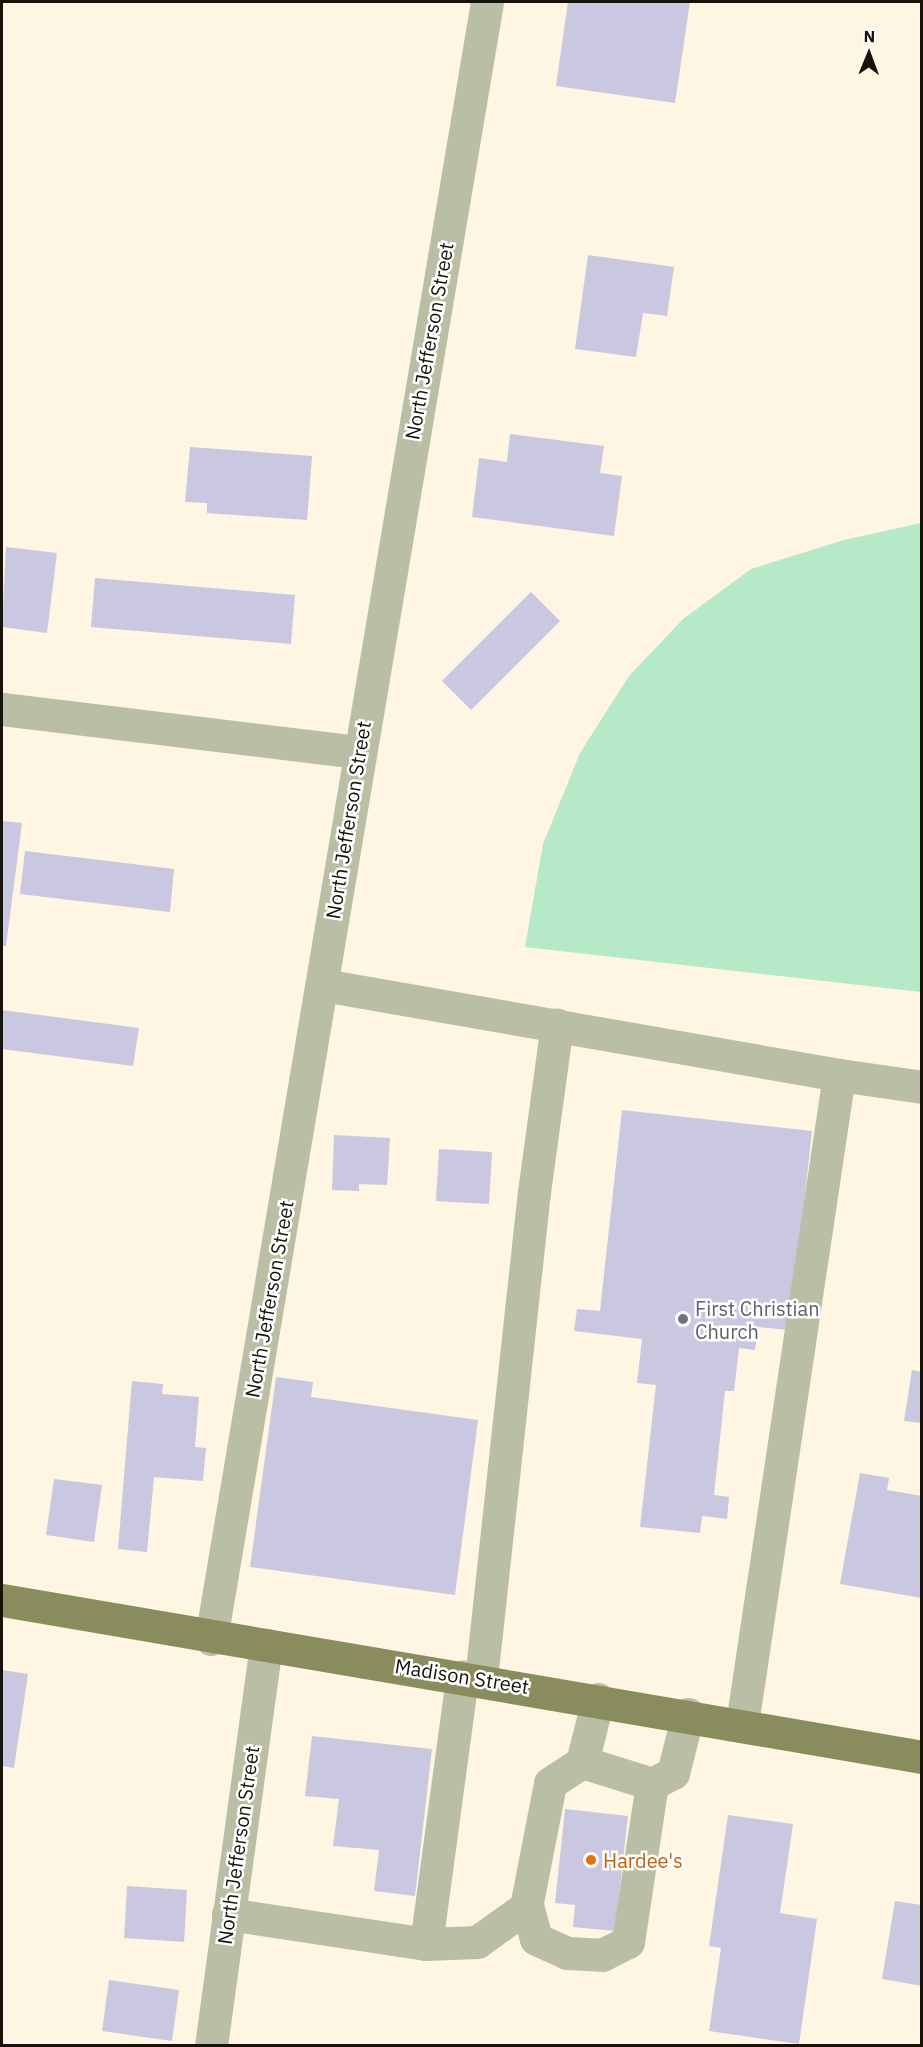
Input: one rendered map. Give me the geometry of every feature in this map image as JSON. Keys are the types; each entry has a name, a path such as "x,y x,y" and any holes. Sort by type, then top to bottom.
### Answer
{"main road":[{"name":"Madison Street","path":"2,1600 211,1639 266,1645 598,1699 921,1757"}],"street":[{"name":"North Jefferson Street","path":"211,1639 323,985 359,752 488,2"},
{"path":"2,709 359,752"},
{"path":"323,985 839,1075 921,1087"},
{"path":"426,1944 471,1678 557,1025"},
{"path":"741,1724 839,1075"},
{"name":"North Jefferson Street","path":"211,2046 266,1645"},
{"path":"598,1699 582,1762 550,1783 527,1905 536,1940 567,1953 602,1955 628,1942 652,1784"},
{"path":"582,1762 652,1784 673,1773 688,1714"},
{"path":"228,1914 426,1944 477,1942 527,1905"}],"green space":[{"path":"921,523 921,992 525,947 543,844 580,753 629,676 683,619 751,569 844,540"}],"building":[{"path":"568,2 690,2 675,103 556,86"},
{"path":"588,255 674,267 667,316 643,313 636,357 575,349"},
{"path":"510,434 604,446 600,473 622,476 614,536 472,517 479,458 507,462"},
{"path":"190,447 312,456 307,520 207,513 207,503 185,502"},
{"path":"6,547 57,553 47,633 2,627"},
{"path":"95,578 295,595 291,644 91,627"},
{"path":"531,592 560,621 471,710 442,681"},
{"path":"2,821 22,823 6,946 2,946"},
{"path":"25,851 174,869 170,912 20,894"},
{"path":"2,1010 139,1028 133,1066 2,1049"},
{"name":"First Christian Church","path":"622,1110 812,1131 790,1330 758,1327 755,1350 739,1348 734,1391 725,1391 714,1495 729,1497 727,1519 702,1516 700,1533 640,1527 656,1385 637,1383 642,1339 574,1331 577,1309 600,1311"},
{"path":"334,1135 390,1138 387,1185 359,1184 359,1191 332,1190"},
{"path":"439,1149 492,1152 489,1204 436,1201"},
{"path":"912,1370 922,1372 922,1423 904,1421"},
{"path":"276,1377 313,1382 311,1397 478,1420 455,1595 250,1567"},
{"path":"132,1381 163,1384 162,1394 199,1397 195,1447 206,1448 203,1481 154,1477 147,1552 118,1549"},
{"path":"860,1473 889,1478 887,1490 922,1496 922,1598 840,1584"},
{"path":"54,1479 102,1485 94,1542 46,1535"},
{"path":"2,1670 28,1674 14,1768 2,1766"},
{"path":"312,1736 432,1749 415,1896 374,1891 379,1850 333,1846 339,1799 305,1796"},
{"name":"Hardee's","path":"565,1809 628,1816 615,1931 573,1927 575,1905 555,1903"},
{"path":"728,1815 793,1824 780,1913 817,1919 799,2044 709,2031 721,1948 709,1946"},
{"path":"127,1886 187,1890 184,1942 124,1938"},
{"path":"895,1901 922,1905 922,1986 882,1979"},
{"path":"109,1980 179,1990 172,2041 102,2031"}],"place":[{"name":"First Christian Church","path":"683,1319"},
{"name":"Hardee's","path":"591,1860"}]}
